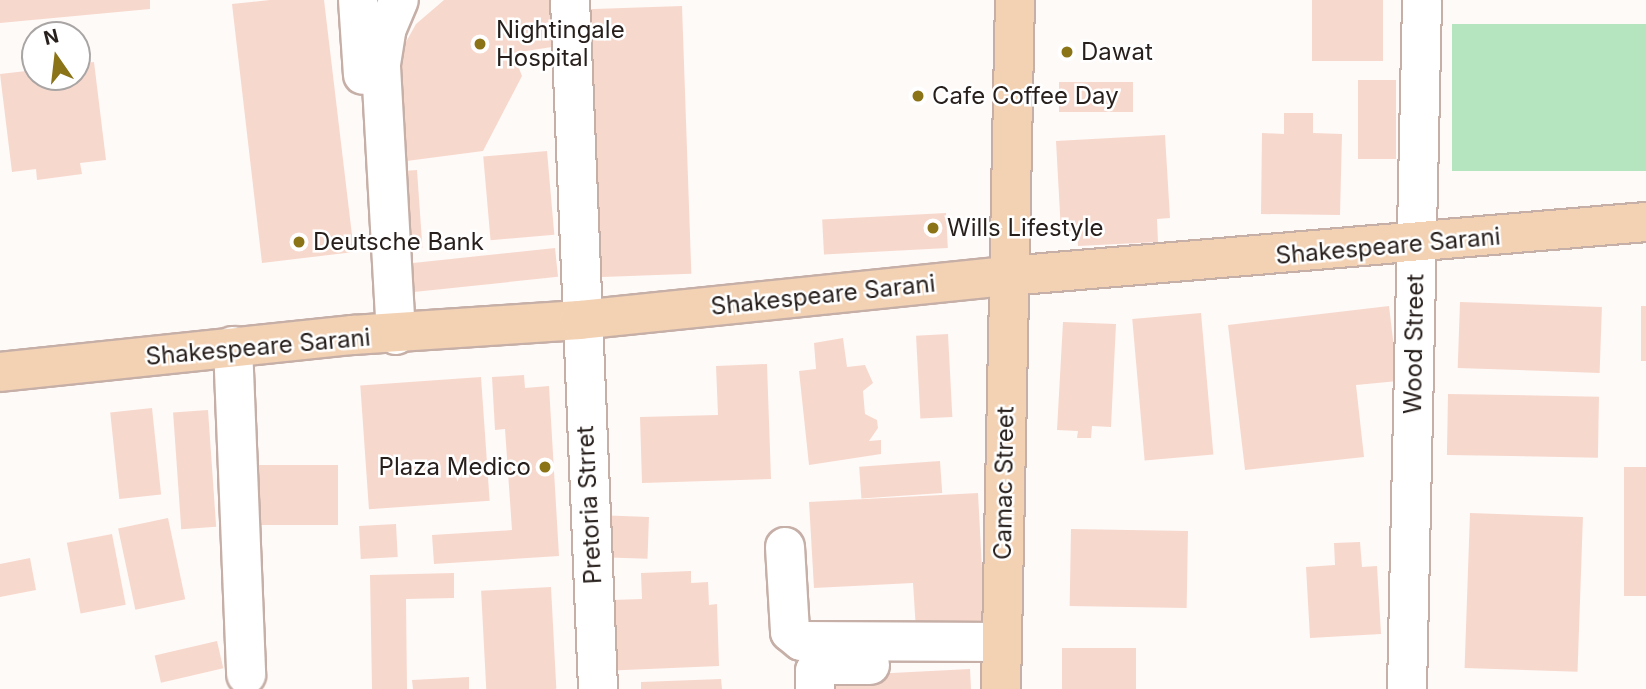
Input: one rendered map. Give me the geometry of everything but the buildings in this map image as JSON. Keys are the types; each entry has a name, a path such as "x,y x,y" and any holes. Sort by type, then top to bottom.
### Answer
{"main road":[{"name":"Camac Street","path":"1001,666 1015,0"},
{"name":"Shakespeare Sarani","path":"0,372 233,346 580,320 1008,276 1416,245 1646,222"}],"street":[{"path":"358,0 390,336"},
{"path":"390,336 381,64 387,28 399,0"},
{"name":"Pretoria Strret","path":"570,0 580,320 598,689"},
{"name":"Wood Street","path":"1407,689 1422,0"},
{"path":"233,346 246,675"},
{"path":"785,547 790,632 801,641 1001,666"},
{"path":"815,689 815,671 820,665 1001,666"}],"green space":[{"path":"1452,24 1646,24 1646,171 1452,171"}],"place":[{"name":"Nightingale Hospital","path":"480,44"},
{"name":"Dawat","path":"1067,52"},
{"name":"Cafe Coffee Day","path":"918,96"},
{"name":"Wills Lifestyle","path":"933,228"},
{"name":"Deutsche Bank","path":"299,242"},
{"name":"Plaza Medico","path":"545,467"}]}
